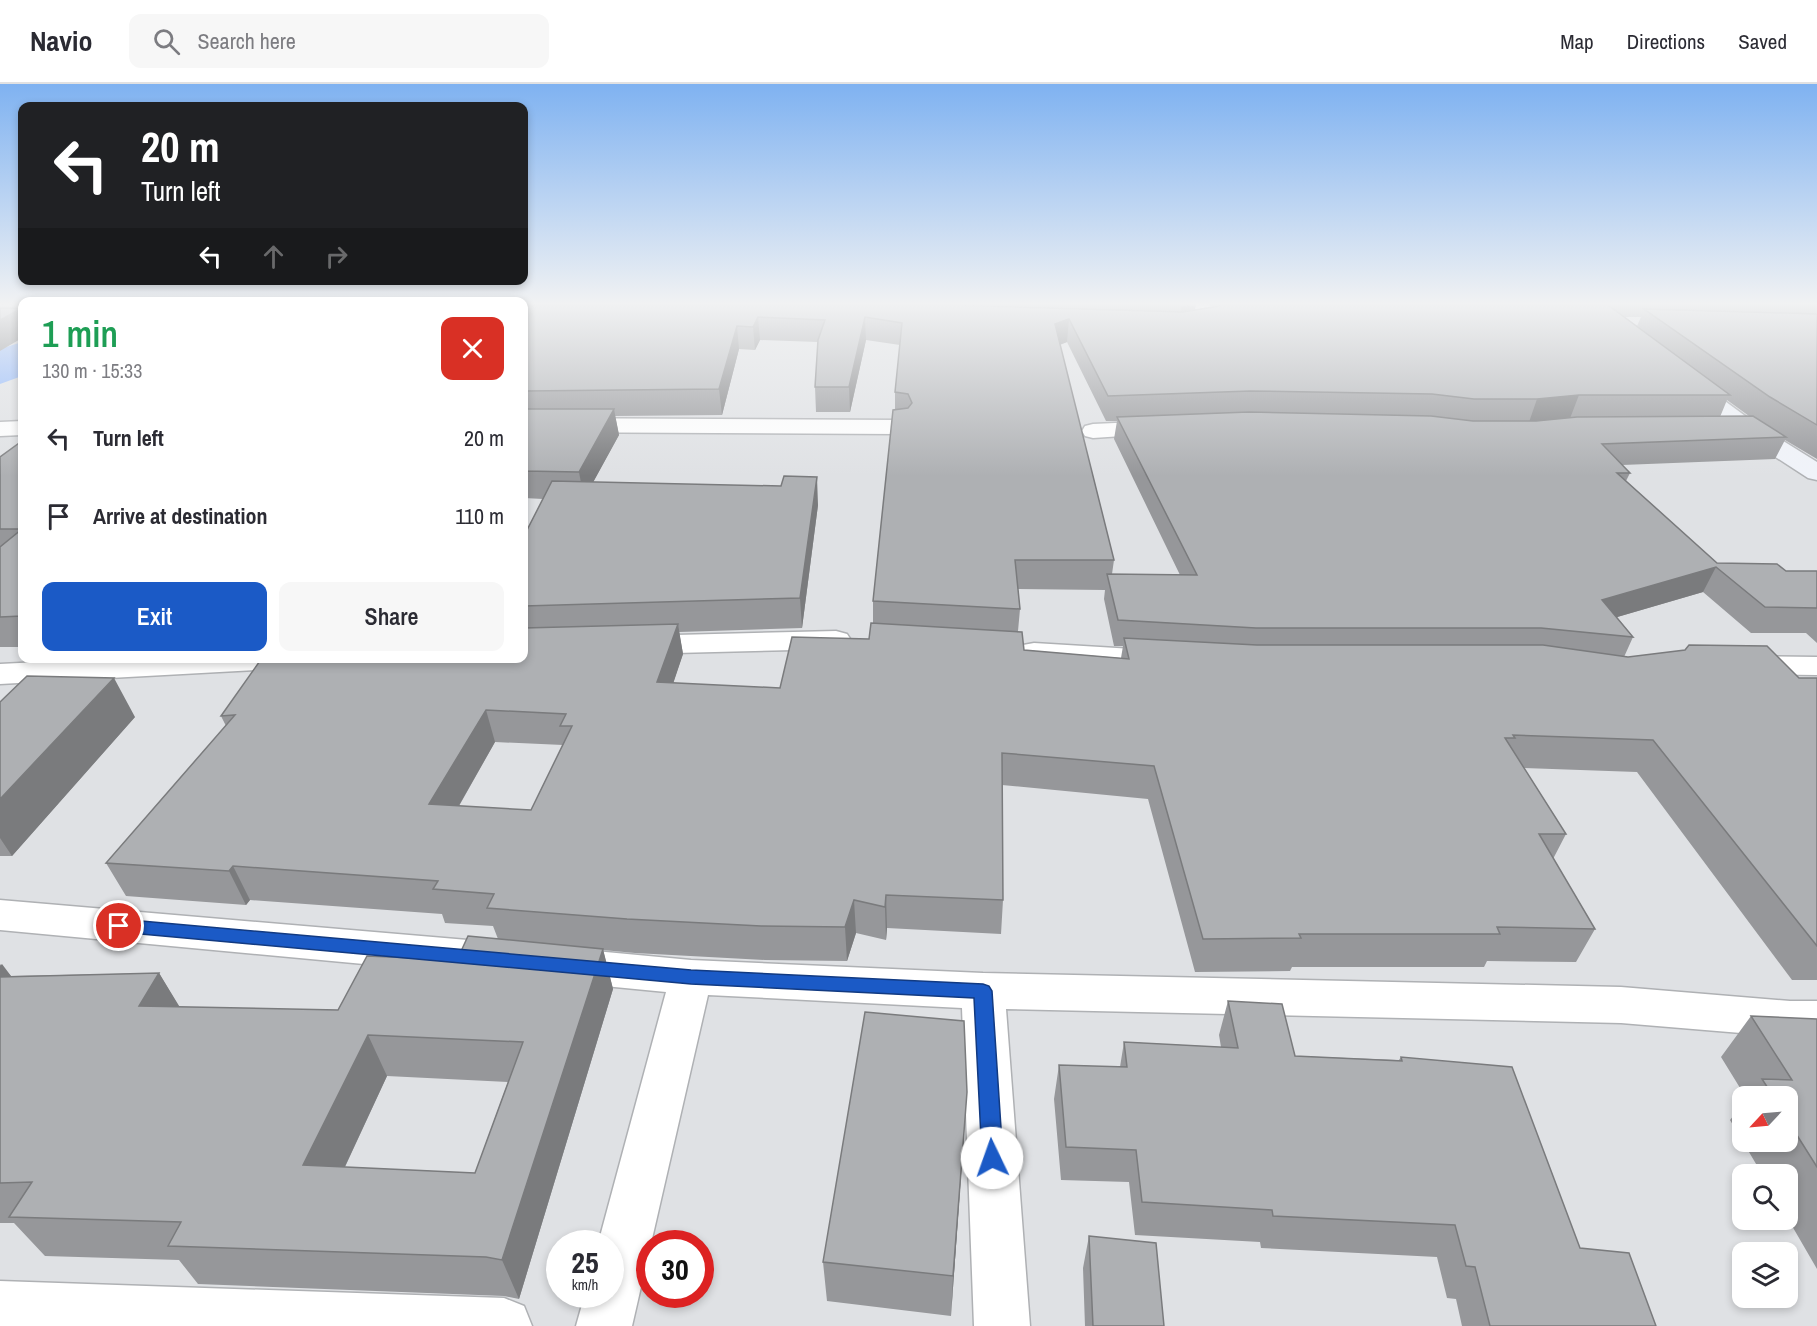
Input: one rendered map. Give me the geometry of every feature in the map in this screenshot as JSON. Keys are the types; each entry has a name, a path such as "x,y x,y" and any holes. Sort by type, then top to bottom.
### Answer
{"street":[{"path":"1676,373 1748,429 1817,472"},
{"path":"528,425 899,427"},
{"path":"1093,430 1186,427"},
{"path":"0,429 18,428"},
{"path":"1713,429 1748,429"},
{"path":"607,646 822,639 869,642"},
{"path":"1000,650 1190,662"},
{"path":"0,675 221,663"},
{"path":"1715,664 1817,666"},
{"path":"0,915 691,977 983,991 1621,1005 1790,1019 1817,1019"},
{"path":"604,1326 691,977"},
{"path":"983,991 1002,1326"},
{"path":"0,1309 504,1326"}],"building":[{"path":"528,361 727,361 719,389 528,391"},
{"path":"817,361 855,361 849,387 815,387"},
{"path":"898,361 1064,361 1114,560 1015,560 1020,609 873,601 893,410 908,408 912,403 908,394 895,392"},
{"path":"1090,361 1684,361 1730,395 1579,395 1537,399 1474,399 1432,394 1250,391 1108,396"},
{"path":"1718,361 1817,361 1817,425 1770,397"},
{"path":"528,409 614,409 579,472 528,471"},
{"path":"1249,412 1431,416 1473,421 1536,421 1577,417 1753,416 1786,437 1602,444 1630,473 1617,473 1717,563 1777,564 1786,571 1817,571 1817,608 1765,607 1716,567 1602,600 1633,637 1541,628 1256,628 1118,620 1107,574 1197,575 1117,417"},
{"path":"18,444 18,529 0,529 0,457"},
{"path":"784,476 817,477 800,598 528,606 528,528 552,481 781,486"},
{"path":"18,532 18,616 0,617 0,547"},
{"path":"871,623 1022,632 1024,650 1129,659 1124,638 1257,645 1543,645 1628,657 1685,650 1689,645 1767,646 1799,678 1817,678 1817,946 1653,740 1513,735 1515,738 1505,738 1566,834 1539,834 1595,929 1497,927 1500,934 1299,934 1301,938 1203,939 1154,766 1002,753 1003,900 886,895 885,907 854,900 845,927 761,926 627,919 487,908 494,894 433,889 438,881 233,866 229,871 106,863 235,715 221,716 258,663 528,663 528,628 678,624 657,682 780,688 792,637 869,639","holes":["486,710 566,714 560,726 572,726 531,810 429,804"]},
{"path":"27,676 114,678 0,799 0,702"},
{"path":"468,936 603,949 502,1260 486,1257 168,1246 181,1222 9,1217 32,1182 0,1183 0,977 159,973 139,1006 338,1010 367,956 457,960","holes":["368,1035 523,1042 475,1173 303,1165"]},
{"path":"1228,1001 1282,1004 1295,1056 1402,1061 1401,1057 1512,1067 1580,1248 1629,1253 1656,1326 1490,1326 1475,1267 1466,1266 1455,1225 1273,1216 1272,1210 1142,1202 1136,1150 1066,1147 1059,1065 1127,1067 1124,1042 1238,1048"},
{"path":"865,1012 964,1021 967,1092 953,1276 823,1262"},
{"path":"1751,1016 1817,1019 1817,1167 1798,1137 1798,1086 1767,1086 1762,1079 1792,1080"},
{"path":"1089,1236 1156,1243 1164,1326 1093,1326"}],"waterway":[{"path":"0,369 14,361"}],"route":[{"path":"119,926 691,977 983,991 992,1158"}]}
